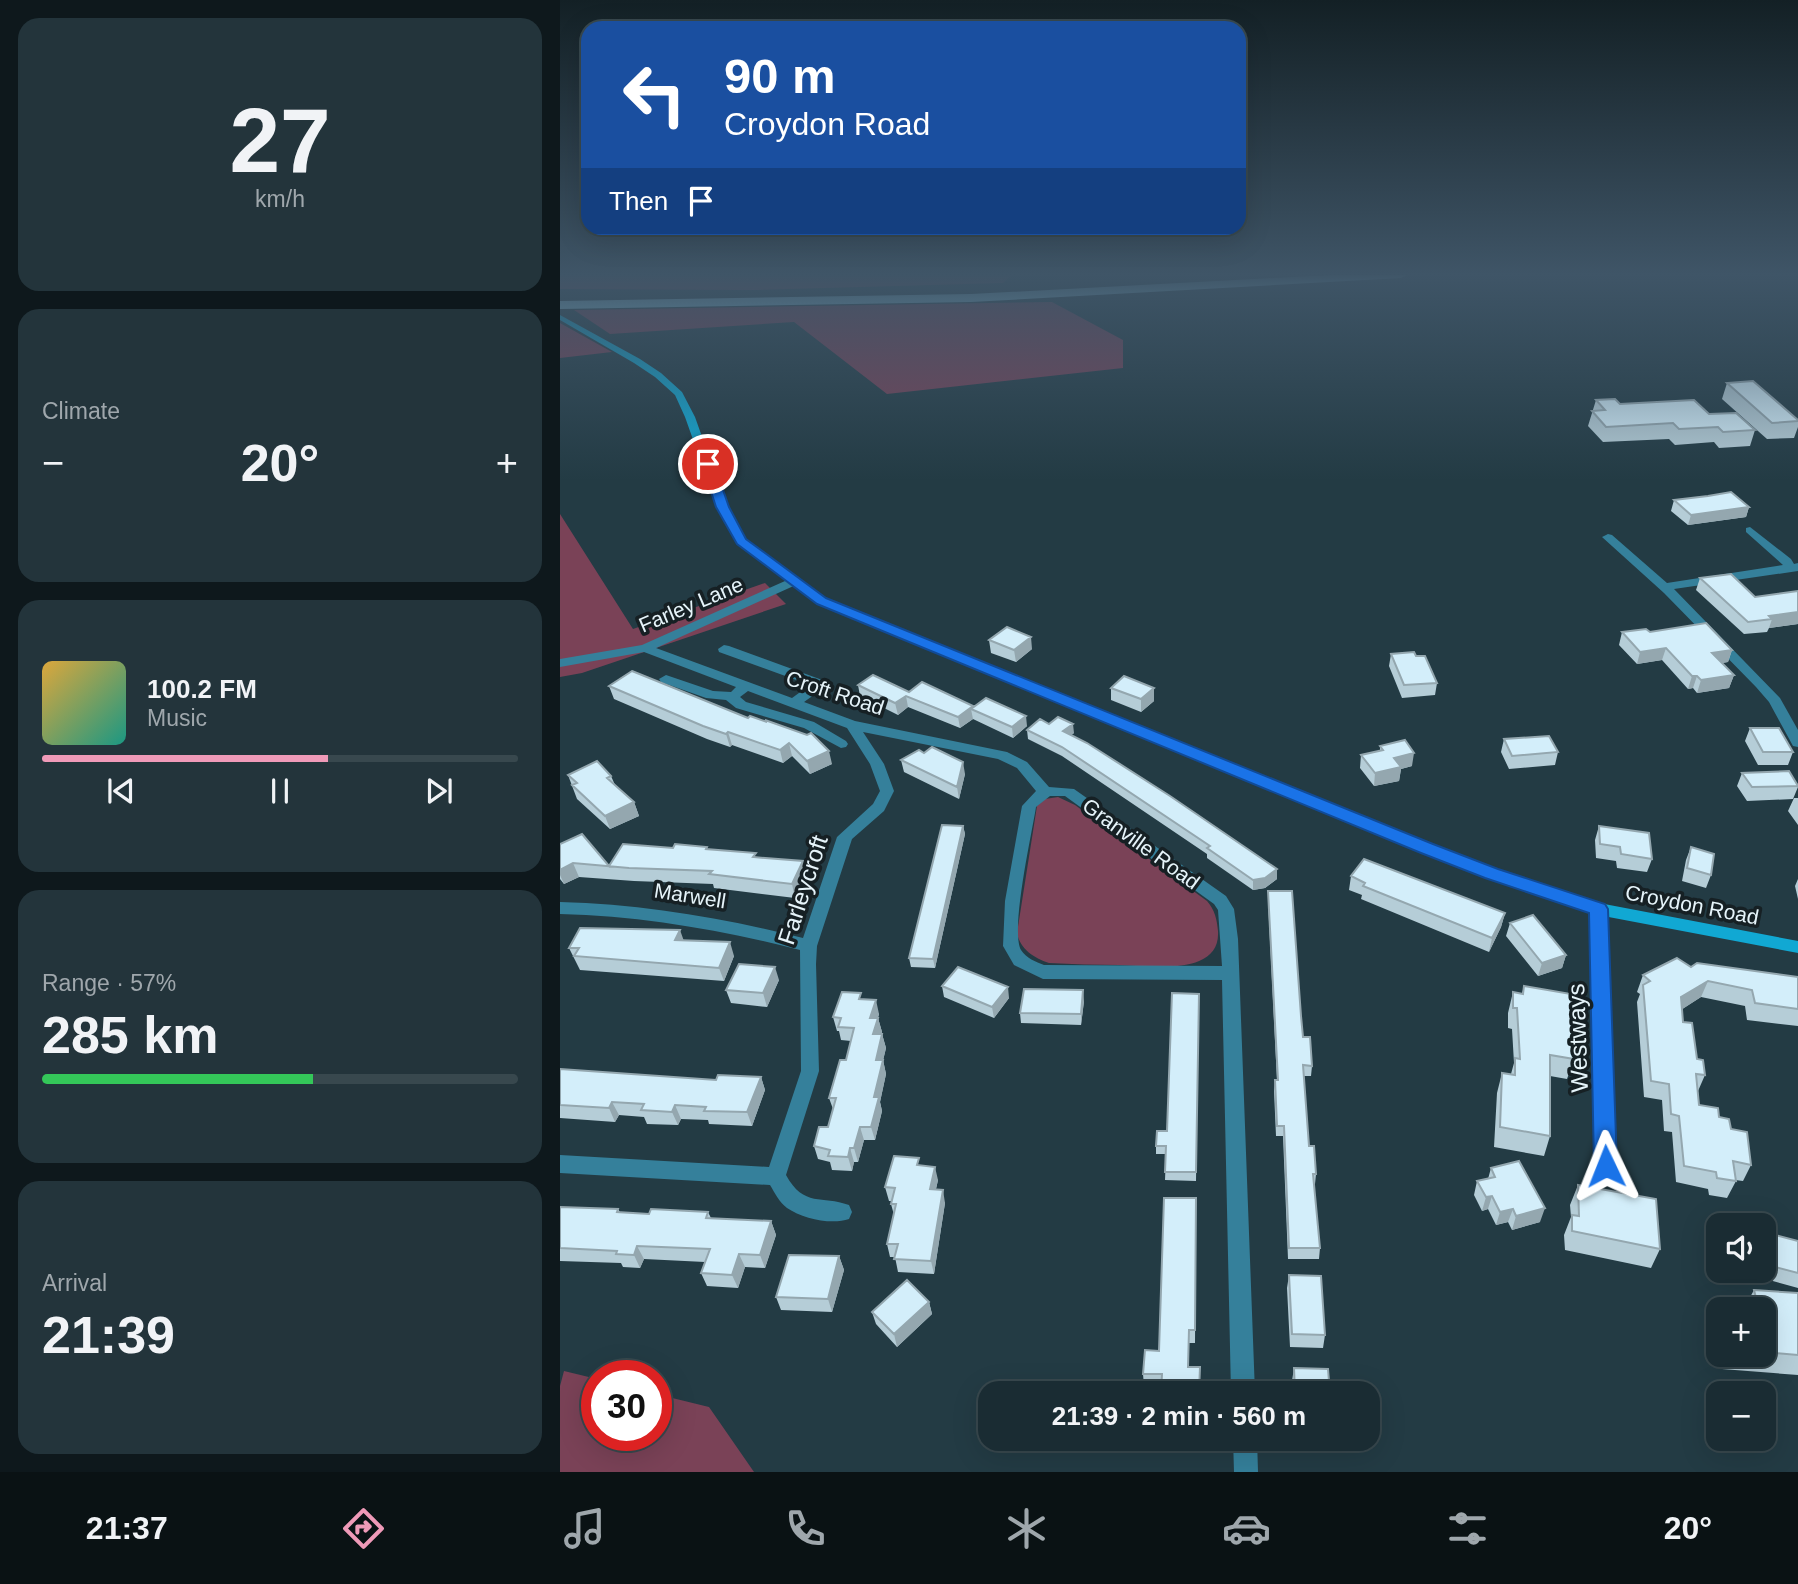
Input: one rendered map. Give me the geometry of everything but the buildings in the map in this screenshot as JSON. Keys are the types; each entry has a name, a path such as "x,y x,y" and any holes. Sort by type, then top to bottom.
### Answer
{"main road":[{"name":"Croydon Road","path":"607,344 658,375 678,394 691,417 722,507 741,541 821,601 1478,869 1598,909 1798,947"}],"street":[{"path":"1668,590 1670,586 1790,568 1787,561 1750,530"},
{"path":"1608,537 1668,590 1761,684 1775,701 1798,743"},
{"path":"1783,569 1798,567"},
{"name":"Farley Lane","path":"560,663 645,648 794,582"},
{"name":"Croft Road","path":"645,648 852,725 1002,755 1022,765 1045,791"},
{"path":"724,649 820,684 794,703"},
{"path":"666,679 711,695 734,696 746,685"},
{"path":"734,696 733,700 741,705 791,718 841,744"},
{"name":"Farleycroft","path":"776,1176 810,1071 807,964 809,946 845,837 879,807 887,791 877,764 852,725"},
{"path":"1045,791 1036,796 1029,806 1009,934 1017,958 1028,967 1043,972 1229,973"},
{"name":"Granville Road","path":"1045,791 1069,792 1220,900 1227,917 1243,1381"},
{"name":"Marwell","path":"560,908 668,915 716,922 809,946"},
{"name":"Westways","path":"1598,909 1606,1166"},
{"path":"560,1164 776,1176 784,1193 807,1210 842,1212"},
{"path":"1245,1451 1246,1472"}],"shaded area":[{"path":"560,344 597,344 612,352 560,358"},
{"path":"822,344 1123,344 1123,368 887,394"},
{"path":"560,514 633,629 765,583 786,604 582,673 560,677"},
{"path":"1058,797 1075,805 1207,901 1215,915 1218,931 1216,946 1208,956 1181,966 1164,967 1049,963 1033,956 1024,948 1017,933 1037,806 1045,799"},
{"path":"564,1371 581,1375 581,1451 672,1451 672,1398 709,1407 754,1472 560,1472 560,1386"}],"route":[{"path":"708,464 722,507 741,541 821,601 1427,849 1491,874 1598,909 1606,1166"}]}
